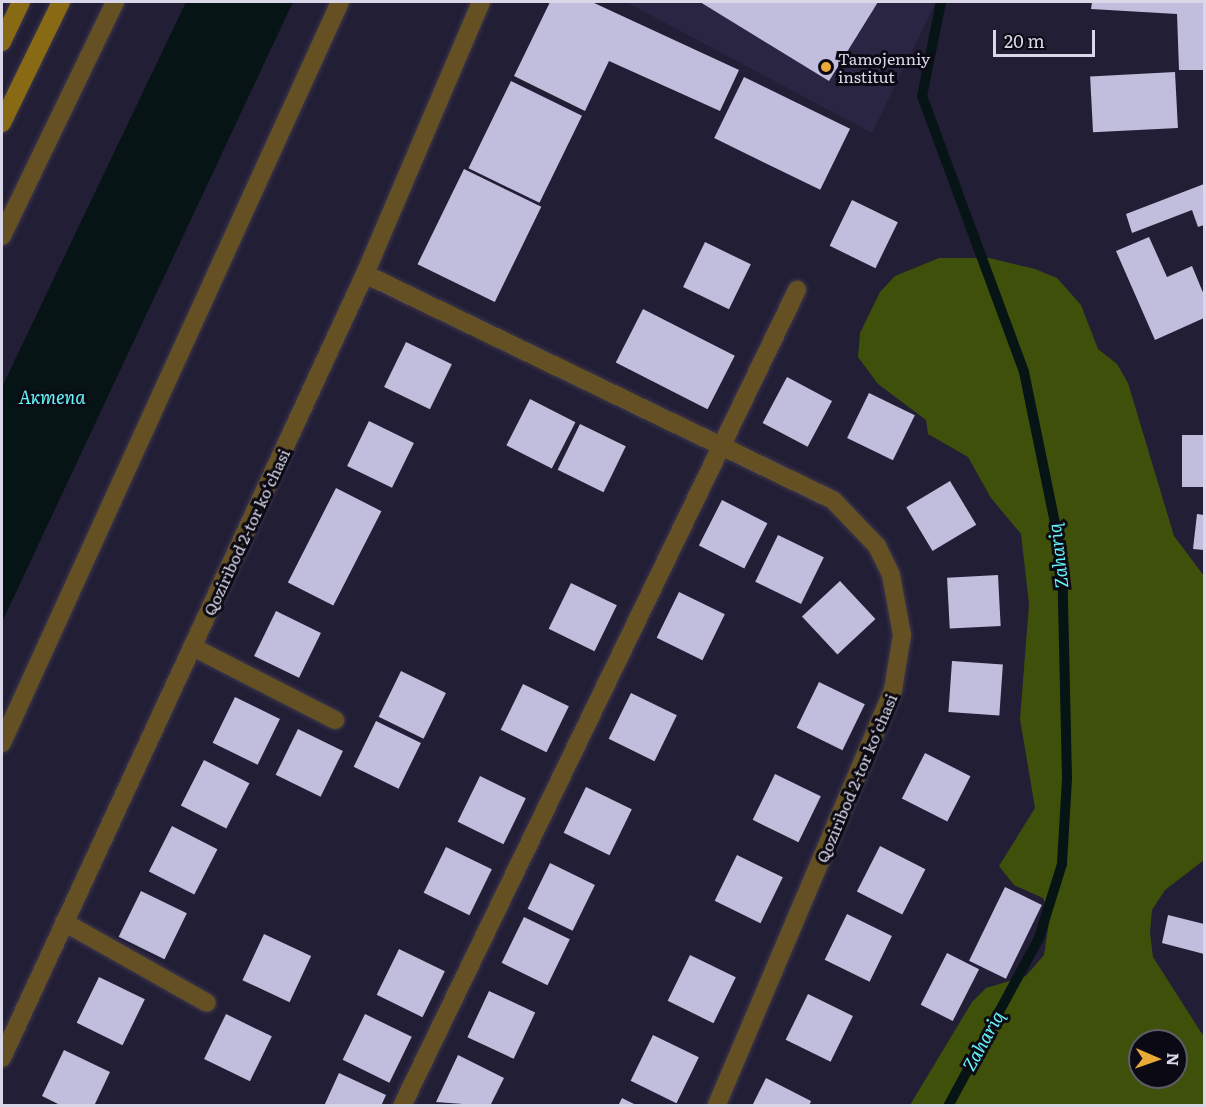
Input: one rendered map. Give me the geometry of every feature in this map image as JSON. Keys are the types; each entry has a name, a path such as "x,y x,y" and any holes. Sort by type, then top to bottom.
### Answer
{"main road":[{"path":"2,42 21,2"},
{"path":"2,123 61,2"}],"street":[{"path":"2,236 115,2"},
{"path":"2,743 339,2"},
{"name":"Qoziribod 2-tor ko‘chasi","path":"2,1058 364,274 481,2"},
{"name":"Qoziribod 2-tor ko‘chasi","path":"364,274 531,357 833,500 857,521 891,575 902,634 884,716 716,1106"},
{"path":"402,1106 719,445 796,290"},
{"path":"193,647 335,720"},
{"path":"64,922 207,1003"}],"shaded area":[{"name":"Tamojenniy institut","path":"626,2 936,2 872,133"}],"green space":[{"path":"939,258 989,258 1035,269 1057,278 1081,305 1098,349 1117,364 1128,383 1174,536 1204,576 1204,860 1165,890 1152,910 1150,933 1153,957 1204,1037 1204,1105 910,1105 972,1002 986,988 1026,976 1044,955 1050,915 1043,898 1014,885 999,866 1035,808 1020,719 1029,604 1021,534 991,498 968,457 928,434 926,420 878,384 858,357 860,333 880,292 895,276"}],"water":[{"name":"Актепа","path":"186,2 293,2 2,622 2,387"}],"building":[{"path":"550,2 592,2 739,70 720,111 609,61 585,111 514,76"},
{"path":"700,2 878,2 829,81"},
{"path":"1092,2 1204,2 1204,70 1179,70 1177,14 1091,9"},
{"path":"1175,72 1178,128 1093,132 1090,76"},
{"path":"744,77 850,129 820,190 714,138"},
{"path":"511,81 582,116 539,203 468,168"},
{"path":"464,169 541,207 495,302 418,264"},
{"path":"1204,184 1204,225 1198,227 1192,210 1132,233 1126,214"},
{"path":"852,200 898,222 875,268 830,246"},
{"path":"1149,237 1167,277 1192,266 1204,295 1204,318 1155,340 1116,251"},
{"path":"705,242 751,264 729,309 683,287"},
{"path":"643,309 735,356 708,409 616,362"},
{"path":"406,342 452,364 430,409 384,387"},
{"path":"787,377 832,401 808,447 763,423"},
{"path":"869,393 915,415 893,460 847,438"},
{"path":"530,399 575,422 552,468 506,445"},
{"path":"369,421 414,443 392,488 347,466"},
{"path":"580,424 626,446 603,492 558,470"},
{"path":"1182,435 1204,435 1204,487 1182,487"},
{"path":"950,481 976,525 933,551 906,507"},
{"path":"336,488 381,511 333,606 288,582"},
{"path":"722,500 767,523 744,569 699,545"},
{"path":"1197,514 1204,515 1204,550 1193,549"},
{"path":"778,535 824,557 801,604 755,582"},
{"path":"998,575 1001,626 950,629 947,578"},
{"path":"840,581 875,619 837,654 802,616"},
{"path":"571,583 617,605 594,651 549,629"},
{"path":"679,592 725,614 702,660 657,638"},
{"path":"276,611 321,633 299,678 254,656"},
{"path":"952,661 1003,665 999,715 948,712"},
{"path":"401,671 446,693 424,739 379,717"},
{"path":"819,682 865,704 842,750 797,728"},
{"path":"523,684 569,706 546,752 501,730"},
{"path":"631,693 677,715 654,761 609,739"},
{"path":"235,697 280,719 258,765 213,743"},
{"path":"376,721 421,743 399,789 354,767"},
{"path":"298,729 343,751 321,797 276,775"},
{"path":"925,753 970,776 947,822 902,798"},
{"path":"204,760 249,783 226,829 181,805"},
{"path":"775,774 821,796 798,842 753,820"},
{"path":"480,776 526,798 503,844 458,822"},
{"path":"586,787 632,809 609,855 564,833"},
{"path":"172,826 217,849 194,895 149,871"},
{"path":"880,846 925,869 902,915 857,891"},
{"path":"446,847 492,869 469,915 424,893"},
{"path":"737,855 783,877 760,923 715,901"},
{"path":"550,863 595,885 573,931 528,909"},
{"path":"1005,887 1042,905 1006,979 969,961"},
{"path":"141,891 187,913 164,959 119,937"},
{"path":"847,914 892,936 870,982 825,960"},
{"path":"1168,915 1204,924 1204,954 1162,943"},
{"path":"524,917 570,939 547,985 502,963"},
{"path":"264,934 311,956 290,1002 242,980"},
{"path":"399,949 445,971 422,1017 377,995"},
{"path":"947,953 979,969 953,1021 921,1005"},
{"path":"690,955 736,977 713,1023 668,1001"},
{"path":"99,977 145,999 122,1045 77,1023"},
{"path":"489,991 535,1013 514,1059 467,1037"},
{"path":"808,994 853,1016 831,1062 786,1040"},
{"path":"226,1014 272,1036 250,1081 204,1059"},
{"path":"365,1014 412,1037 389,1083 343,1060"},
{"path":"653,1035 699,1057 676,1103 631,1081"},
{"path":"64,1050 110,1072 94,1106 62,1106 42,1096"},
{"path":"458,1055 504,1078 490,1106 436,1102"},
{"path":"339,1073 386,1095 381,1106 324,1106"},
{"path":"766,1078 811,1101 809,1106 752,1106"},
{"path":"622,1098 638,1106 618,1106"}],"waterway":[{"name":"Zahariq","path":"941,2 922,96 1024,372 1062,557 1067,779 1062,864 1039,938 948,1106"}],"place":[{"name":"Tamojenniy institut","path":"826,67"}]}
